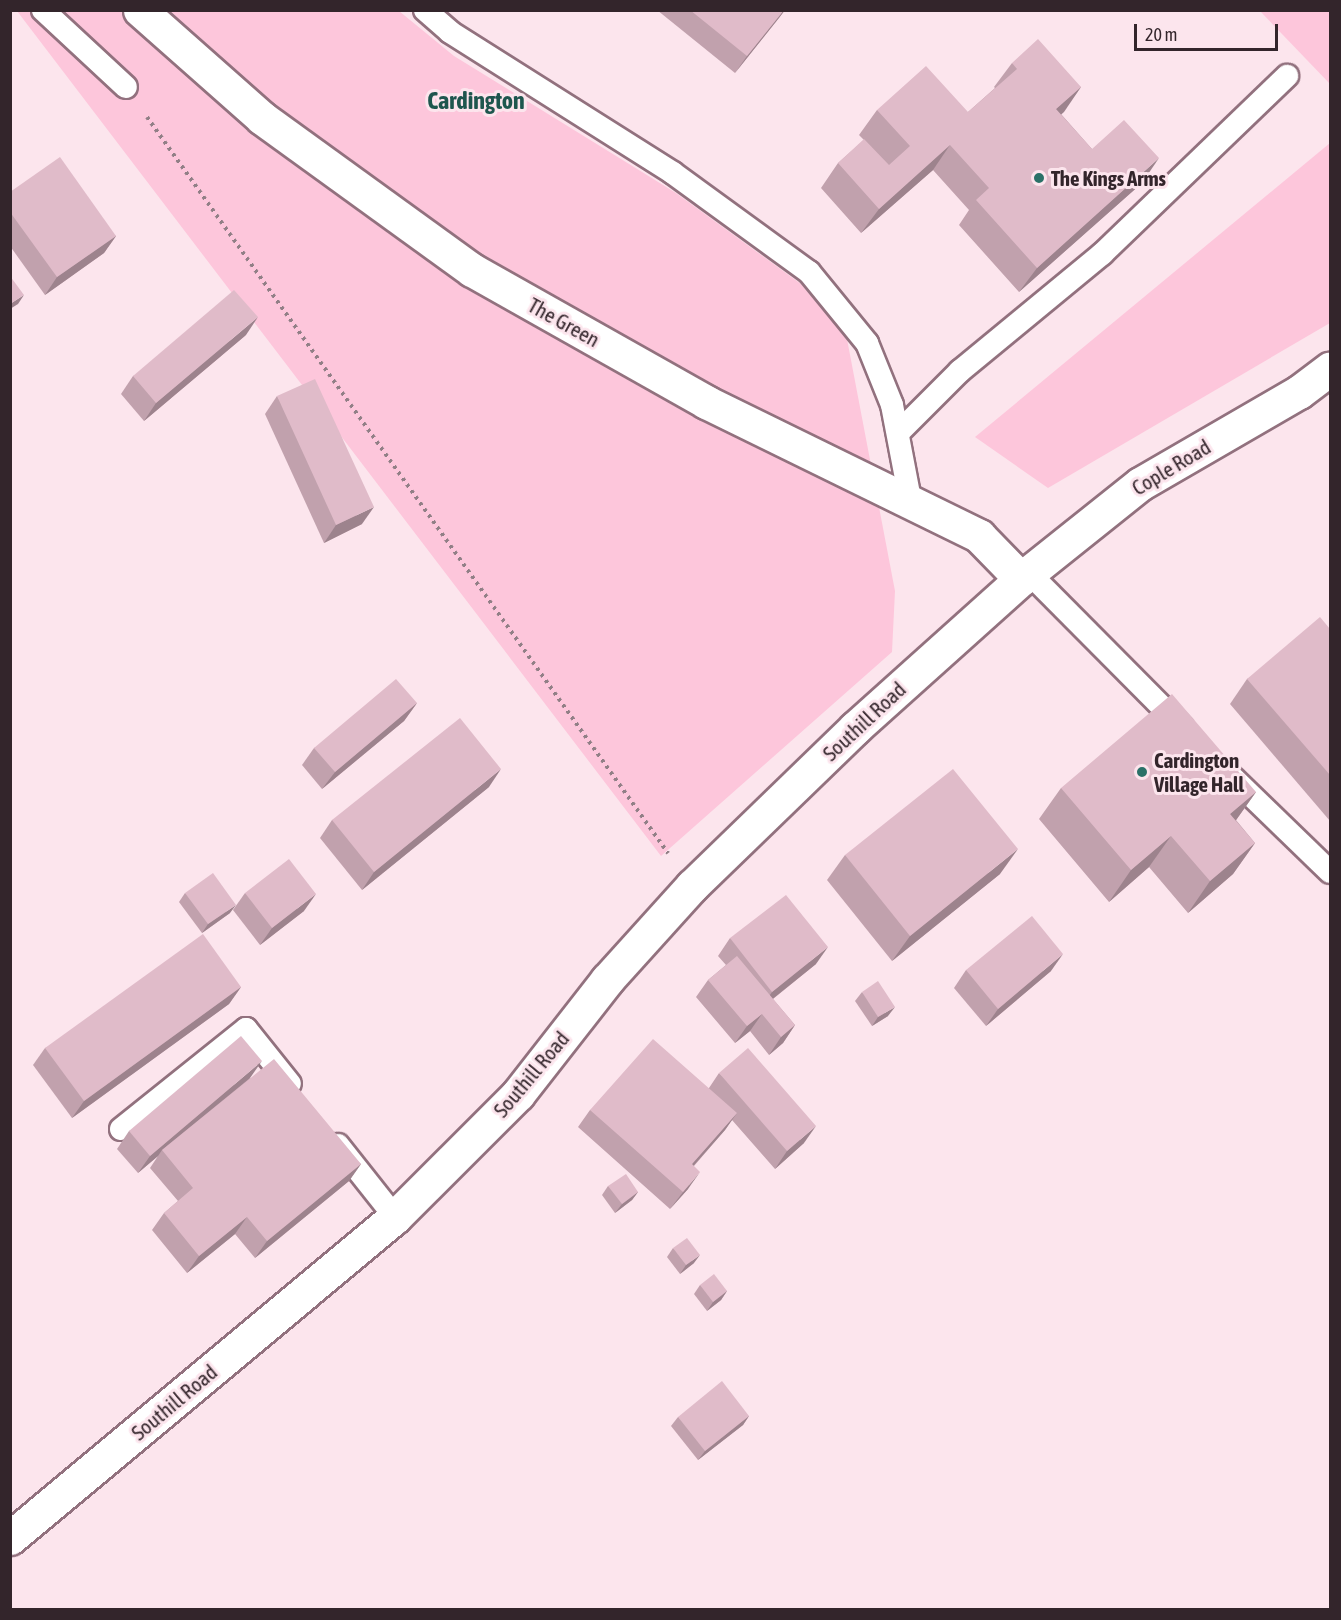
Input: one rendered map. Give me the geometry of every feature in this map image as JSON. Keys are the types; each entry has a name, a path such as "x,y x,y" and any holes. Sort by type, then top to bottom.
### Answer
{"street":[{"name":"The Green","path":"140,10 262,118 472,270 706,402 910,499 979,536 1025,575"},
{"name":"Cople Road","path":"1025,575 1140,484 1299,392 1330,369"},
{"name":"Southill Road","path":"10,1538 395,1217 518,1094 607,980 692,886 855,729 1025,575"}],"lane":[{"path":"43,10 126,87"},
{"path":"425,10 450,32 673,173 809,272 867,343 892,405 910,499"},
{"path":"898,434 960,371 1102,254 1287,75"},
{"path":"1025,575 1201,746"},
{"path":"1217,762 1330,872"},
{"path":"121,1129 246,1029 306,1104"},
{"path":"321,1123 395,1217"}],"path":[{"path":"126,87 692,886"}],"shaded area":[{"path":"17,11 399,11 454,56 676,193 801,284 847,339 895,591 892,652 661,856"},
{"path":"1260,11 1330,11 1330,84"},
{"path":"1330,143 1330,323 1048,488 975,437"}],"building":[{"path":"690,10 784,10 747,56"},
{"name":"The Kings Arms","path":"1038,39 1081,87 1056,109 1092,149 1124,120 1159,158 1037,268 976,200 989,188 950,145 879,209 838,163 864,139 889,165 910,146 877,110 926,66 968,112 1017,69 1012,63"},
{"path":"60,157 116,236 57,277 10,212 10,192"},
{"path":"10,276 24,295 10,304"},
{"path":"234,290 258,317 156,403 133,376"},
{"path":"315,379 374,507 336,525 277,396"},
{"path":"1320,617 1330,629 1330,775 1247,679"},
{"path":"396,679 417,703 335,772 314,748"},
{"name":"Cardington Village Hall","path":"1172,694 1256,792 1230,814 1255,843 1210,881 1171,836 1131,870 1061,788"},
{"path":"460,718 501,769 374,872 332,820"},
{"path":"953,769 1018,849 910,936 845,855"},
{"path":"289,859 316,894 272,928 245,893"},
{"path":"213,873 236,905 208,924 185,893"},
{"path":"786,895 828,947 772,992 730,938"},
{"path":"1032,916 1063,954 998,1009 966,970"},
{"path":"203,934 241,987 84,1101 45,1048"},
{"path":"737,956 795,1025 781,1037 762,1014 747,1026 708,980"},
{"path":"878,981 895,1007 878,1017 862,992"},
{"path":"241,1036 262,1061 150,1156 129,1131"},
{"path":"653,1039 737,1113 692,1164 700,1172 683,1192 590,1110"},
{"path":"748,1048 816,1126 787,1151 719,1073"},
{"path":"274,1059 361,1164 267,1241 247,1217 199,1256 164,1213 193,1188 162,1150"},
{"path":"626,1174 638,1192 622,1204 608,1186"},
{"path":"687,1238 700,1255 686,1265 673,1248"},
{"path":"714,1274 727,1291 713,1302 700,1285"},
{"path":"722,1381 749,1416 705,1451 678,1417"}],"place":[{"name":"The Kings Arms","path":"1039,178"},
{"name":"Cardington Village Hall","path":"1142,772"}],"district":[{"name":"Cardington","path":"476,101"}]}
